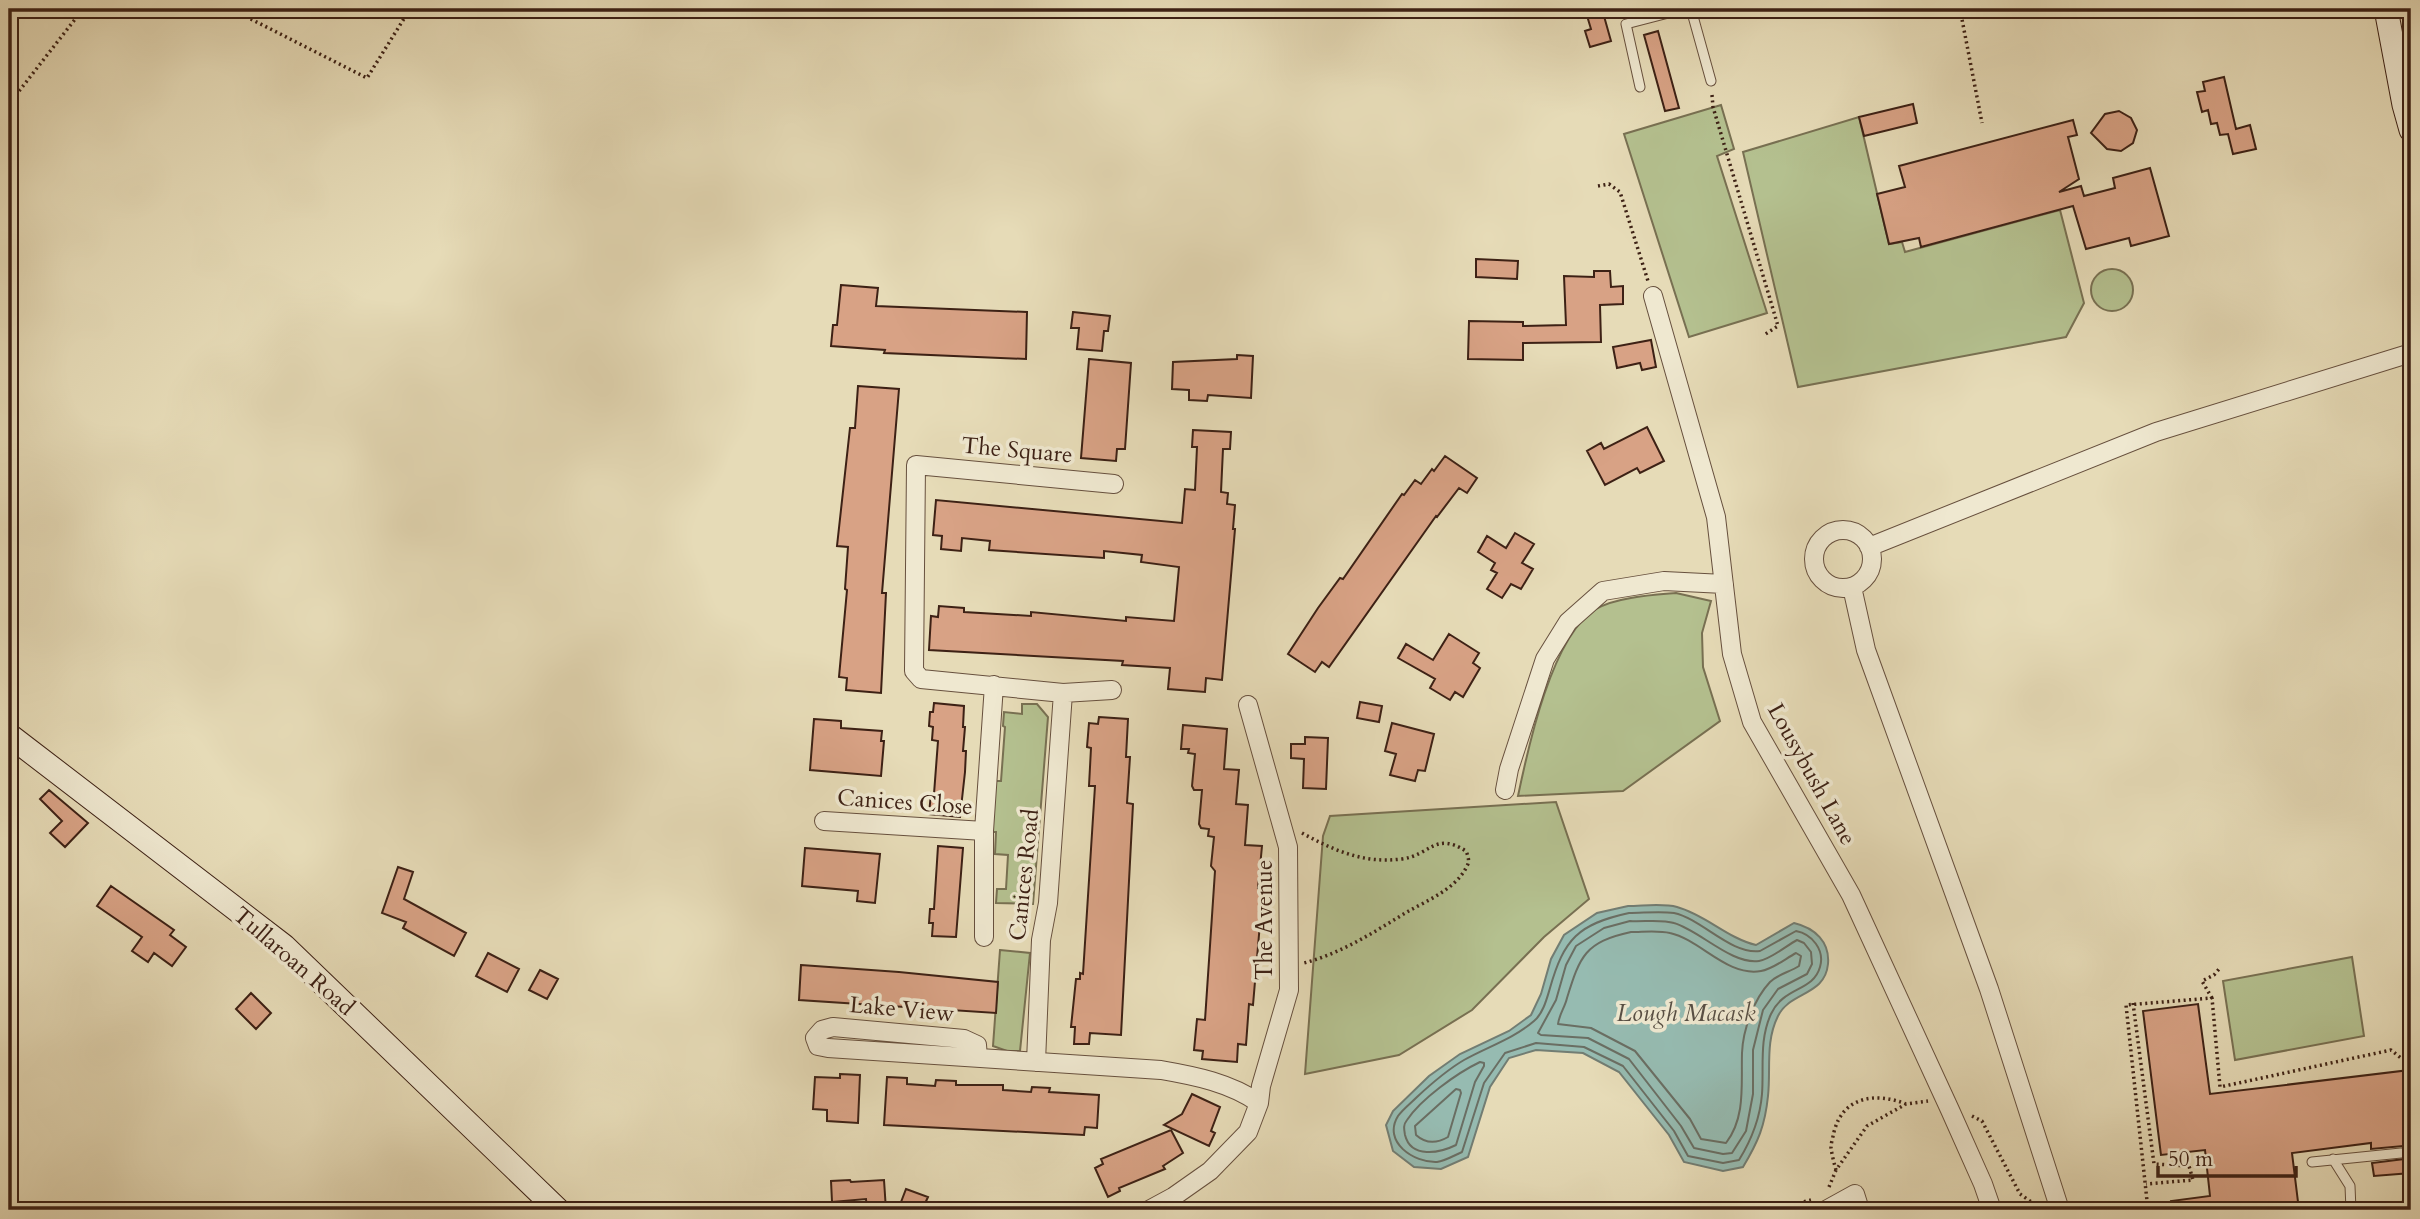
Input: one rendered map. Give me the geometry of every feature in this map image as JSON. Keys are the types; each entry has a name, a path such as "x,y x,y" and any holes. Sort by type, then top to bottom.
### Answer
{"street":[{"path":"2386,9 2411,131"},
{"name":"Lousybush Lane","path":"1653,296 1716,517 1732,654 1752,722 1851,895 1983,1184 1992,1210"},
{"path":"1869,547 2156,432 2411,353"},
{"name":"The Square","path":"994,685 921,679 914,671 916,465 1114,484"},
{"path":"1844,529 1858,534 1869,547 1872,555 1871,568 1865,579 1852,587 1837,588 1824,582 1815,570 1813,556 1818,542 1829,532 1844,529"},
{"path":"1505,790 1508,769 1545,659 1568,622 1603,591 1664,581 1724,584"},
{"path":"1852,587 1866,650 1989,989 2060,1209"},
{"path":"994,685 1063,693 1112,690"},
{"name":"Canices Close","path":"984,937 984,831 994,685"},
{"name":"Canices Road","path":"1036,1062 1041,940 1048,903 1063,693"},
{"name":"The Avenue","path":"1149,1210 1174,1197 1210,1171 1248,1132 1259,1103 1261,1086 1289,990 1288,847 1248,705"},
{"name":"Tullaroan Road","path":"9,735 284,946 558,1210"},
{"name":"Canices Close","path":"824,821 984,831"},
{"name":"Lake View","path":"978,1057 977,1045 964,1039 833,1027 822,1030 815,1038 818,1046 828,1048 1110,1065 1189,1074 1241,1090 1259,1103"},
{"path":"1821,1202 1855,1194 1860,1210"}],"lane":[{"path":"1640,87 1626,24 1685,9"},
{"path":"1691,9 1712,81"},
{"path":"2312,1162 2401,1153"},
{"path":"2333,1159 2350,1186 2353,1210"}],"path":[{"path":"9,104 83,9"},
{"path":"230,9 367,78 410,9"},
{"path":"1960,9 1982,123"},
{"path":"1712,81 1713,107 1778,326 1764,335"},
{"path":"1598,186 1609,184 1620,192 1653,296"},
{"path":"1280,818 1303,834 1336,851 1362,859 1403,859 1429,846 1448,842 1466,851 1469,859 1469,865 1453,884 1388,925 1325,957 1306,963 1290,964"},
{"path":"2219,969 2202,981 2212,998 2220,1087 2391,1050 2411,1066"},
{"path":"2148,1210 2126,1005 2212,998"},
{"path":"2133,1003 2154,1164 2189,1166 2193,1180 2146,1184"},
{"path":"1836,1170 1831,1146 1836,1124 1847,1105 1864,1100 1890,1098 1906,1104"},
{"path":"1772,1210 1821,1202 1836,1170 1867,1126 1906,1104 1930,1101"},
{"path":"1953,1117 1968,1114 1982,1121 2020,1194 2041,1209 2060,1209"},
{"path":"2353,1210 2411,1201"},
{"path":"1379,1210 1434,1205 1486,1210"}],"green space":[{"path":"1721,105 1734,149 1717,156 1767,313 1689,337 1624,134"},
{"path":"1859,117 1889,244 1902,242 1905,252 2060,210 2084,303 2066,337 1798,387 1743,152"},
{"path":"2112,269 2127,275 2133,290 2127,305 2112,311 2097,305 2091,290 2097,275"},
{"path":"1676,593 1711,601 1702,633 1703,667 1720,721 1623,791 1518,796 1544,694 1567,642 1580,623 1604,605 1635,597"},
{"path":"1022,704 1037,704 1048,717 1033,904 996,903 997,889 1006,889 1008,855 995,854 996,832 992,832 995,781 1001,781 1004,712 1022,714"},
{"path":"1556,802 1589,899 1544,937 1472,1010 1399,1055 1305,1074 1323,836 1330,816"},
{"path":"1000,950 1030,953 1020,1051 1007,1051 993,1046"},
{"path":"2352,957 2364,1036 2235,1060 2223,981"}],"water":[{"name":"Lough Macask","path":"1628,906 1677,907 1756,945 1794,923 1815,932 1824,943 1828,964 1821,982 1783,1008 1774,1026 1770,1046 1767,1107 1757,1141 1743,1167 1723,1171 1684,1162 1669,1135 1619,1072 1583,1053 1536,1050 1509,1058 1490,1087 1468,1157 1441,1169 1414,1167 1393,1151 1386,1125 1393,1111 1429,1076 1460,1054 1509,1031 1531,1015 1541,994 1551,959 1564,935 1597,913"}],"building":[{"path":"1585,9 1602,9 1611,41 1590,47 1585,31 1591,29"},
{"path":"1658,31 1679,108 1665,111 1644,35"},
{"path":"2224,77 2236,129 2250,125 2256,149 2233,154 2228,134 2220,135 2217,123 2211,124 2208,110 2202,112 2197,92 2205,91 2203,82"},
{"path":"1913,104 1917,123 1864,136 1859,117"},
{"path":"2119,111 2131,118 2137,130 2133,143 2121,151 2107,149 2091,133 2105,114"},
{"path":"2073,120 2077,135 2068,137 2079,179 2059,192 2081,186 2084,196 2115,188 2113,178 2150,168 2169,236 2131,246 2129,238 2086,249 2073,206 1921,247 1919,238 1889,244 1877,194 1905,187 1899,166"},
{"path":"1476,259 1518,261 1517,279 1476,277"},
{"path":"1594,271 1610,271 1611,287 1623,286 1623,304 1600,305 1601,342 1523,343 1523,360 1468,359 1469,321 1523,322 1523,326 1566,325 1564,276 1594,277"},
{"path":"841,285 878,288 876,306 1027,312 1026,359 884,353 885,350 831,346 833,325 837,325"},
{"path":"1073,312 1110,316 1108,331 1104,331 1102,351 1077,349 1079,328 1071,328"},
{"path":"1651,340 1656,367 1642,370 1640,363 1617,368 1613,347"},
{"path":"1237,355 1253,356 1251,398 1208,395 1207,401 1189,400 1189,390 1172,389 1173,362 1237,359"},
{"path":"1089,359 1131,363 1125,449 1117,449 1116,461 1081,458"},
{"path":"858,386 899,389 882,593 886,593 881,693 846,690 847,678 839,677 848,547 837,546 850,428 855,428"},
{"path":"1647,427 1664,461 1640,473 1637,468 1605,485 1587,451 1601,443 1604,449"},
{"path":"1193,430 1231,432 1230,449 1223,449 1221,492 1228,493 1227,504 1235,505 1222,680 1206,678 1205,692 1168,689 1170,668 1122,665 1123,661 929,650 931,616 938,617 939,606 964,608 964,612 1031,616 1031,612 1126,621 1126,617 1174,621 1179,567 1141,562 1142,555 1104,551 1104,558 989,550 990,541 962,538 961,551 941,549 942,536 933,535 936,500 1182,523 1185,489 1195,490 1197,447 1192,447"},
{"path":"1445,456 1477,478 1467,493 1459,488 1436,516 1329,667 1322,662 1315,672 1288,654 1318,608 1340,578 1343,579 1402,494 1404,495 1415,480 1421,484"},
{"path":"1515,533 1534,544 1522,563 1533,569 1521,589 1511,584 1502,598 1487,589 1497,573 1491,570 1495,563 1478,552 1487,536 1506,548"},
{"path":"1449,634 1479,653 1473,663 1480,668 1463,697 1455,692 1450,700 1430,688 1435,679 1398,658 1406,644 1433,660"},
{"path":"1360,702 1382,706 1379,722 1357,718"},
{"path":"934,703 964,706 963,751 966,751 960,817 929,814 931,793 934,794 938,741 932,740 933,727 929,726"},
{"path":"1099,717 1128,719 1126,757 1130,757 1127,803 1133,804 1121,1035 1090,1033 1089,1044 1074,1044 1075,1027 1071,1027 1076,979 1080,979 1080,973 1083,974 1095,786 1089,786 1091,748 1087,747 1089,723 1098,724"},
{"path":"814,719 841,721 841,728 882,731 881,741 884,741 881,776 810,770"},
{"path":"1392,723 1434,734 1425,771 1418,770 1415,781 1390,775 1396,754 1385,751"},
{"path":"1183,725 1227,729 1224,769 1239,770 1236,804 1248,805 1245,845 1262,846 1258,888 1263,888 1253,1005 1249,1004 1246,1045 1238,1044 1237,1062 1202,1059 1203,1051 1194,1050 1197,1019 1205,1020 1215,871 1211,866 1214,837 1208,836 1209,829 1201,828 1199,824 1202,790 1194,790 1192,786 1195,754 1188,753 1189,749 1181,749"},
{"path":"1305,737 1328,738 1326,789 1303,788 1304,759 1291,758 1291,744 1305,744"},
{"path":"49,790 88,823 65,847 50,833 62,821 40,799"},
{"path":"938,846 963,848 956,937 932,936 933,923 929,923 930,909 934,909"},
{"path":"805,848 880,854 875,903 857,901 858,891 802,886"},
{"path":"398,867 413,872 404,899 466,933 454,956 403,928 406,922 382,913"},
{"path":"111,886 174,930 170,935 186,947 172,966 154,953 148,962 132,951 142,937 97,906"},
{"path":"488,953 519,969 507,992 476,976"},
{"path":"801,965 998,982 996,1013 799,1000"},
{"path":"540,970 558,979 547,999 529,990"},
{"path":"251,993 271,1013 256,1029 236,1009"},
{"path":"2198,1004 2210,1094 2410,1070 2411,1173 2374,1176 2372,1163 2404,1159 2408,1153 2403,1146 2371,1149 2371,1143 2292,1153 2299,1210 2172,1210 2171,1201 2210,1196 2205,1150 2161,1155 2143,1011"},
{"path":"840,1074 860,1075 858,1123 827,1121 827,1110 813,1109 815,1077 840,1078"},
{"path":"887,1077 907,1078 907,1084 935,1086 936,1080 956,1081 956,1085 1003,1085 1003,1090 1031,1092 1032,1087 1050,1088 1049,1092 1099,1095 1097,1128 1085,1127 1084,1135 884,1125"},
{"path":"1192,1094 1220,1107 1211,1131 1215,1133 1209,1146 1164,1125 1182,1114"},
{"path":"1171,1130 1183,1153 1163,1166 1165,1169 1119,1188 1120,1191 1108,1197 1095,1168 1103,1164 1101,1159"},
{"path":"884,1180 886,1210 867,1210 866,1199 832,1202 831,1181"},
{"path":"906,1189 928,1197 922,1210 898,1210"}]}
